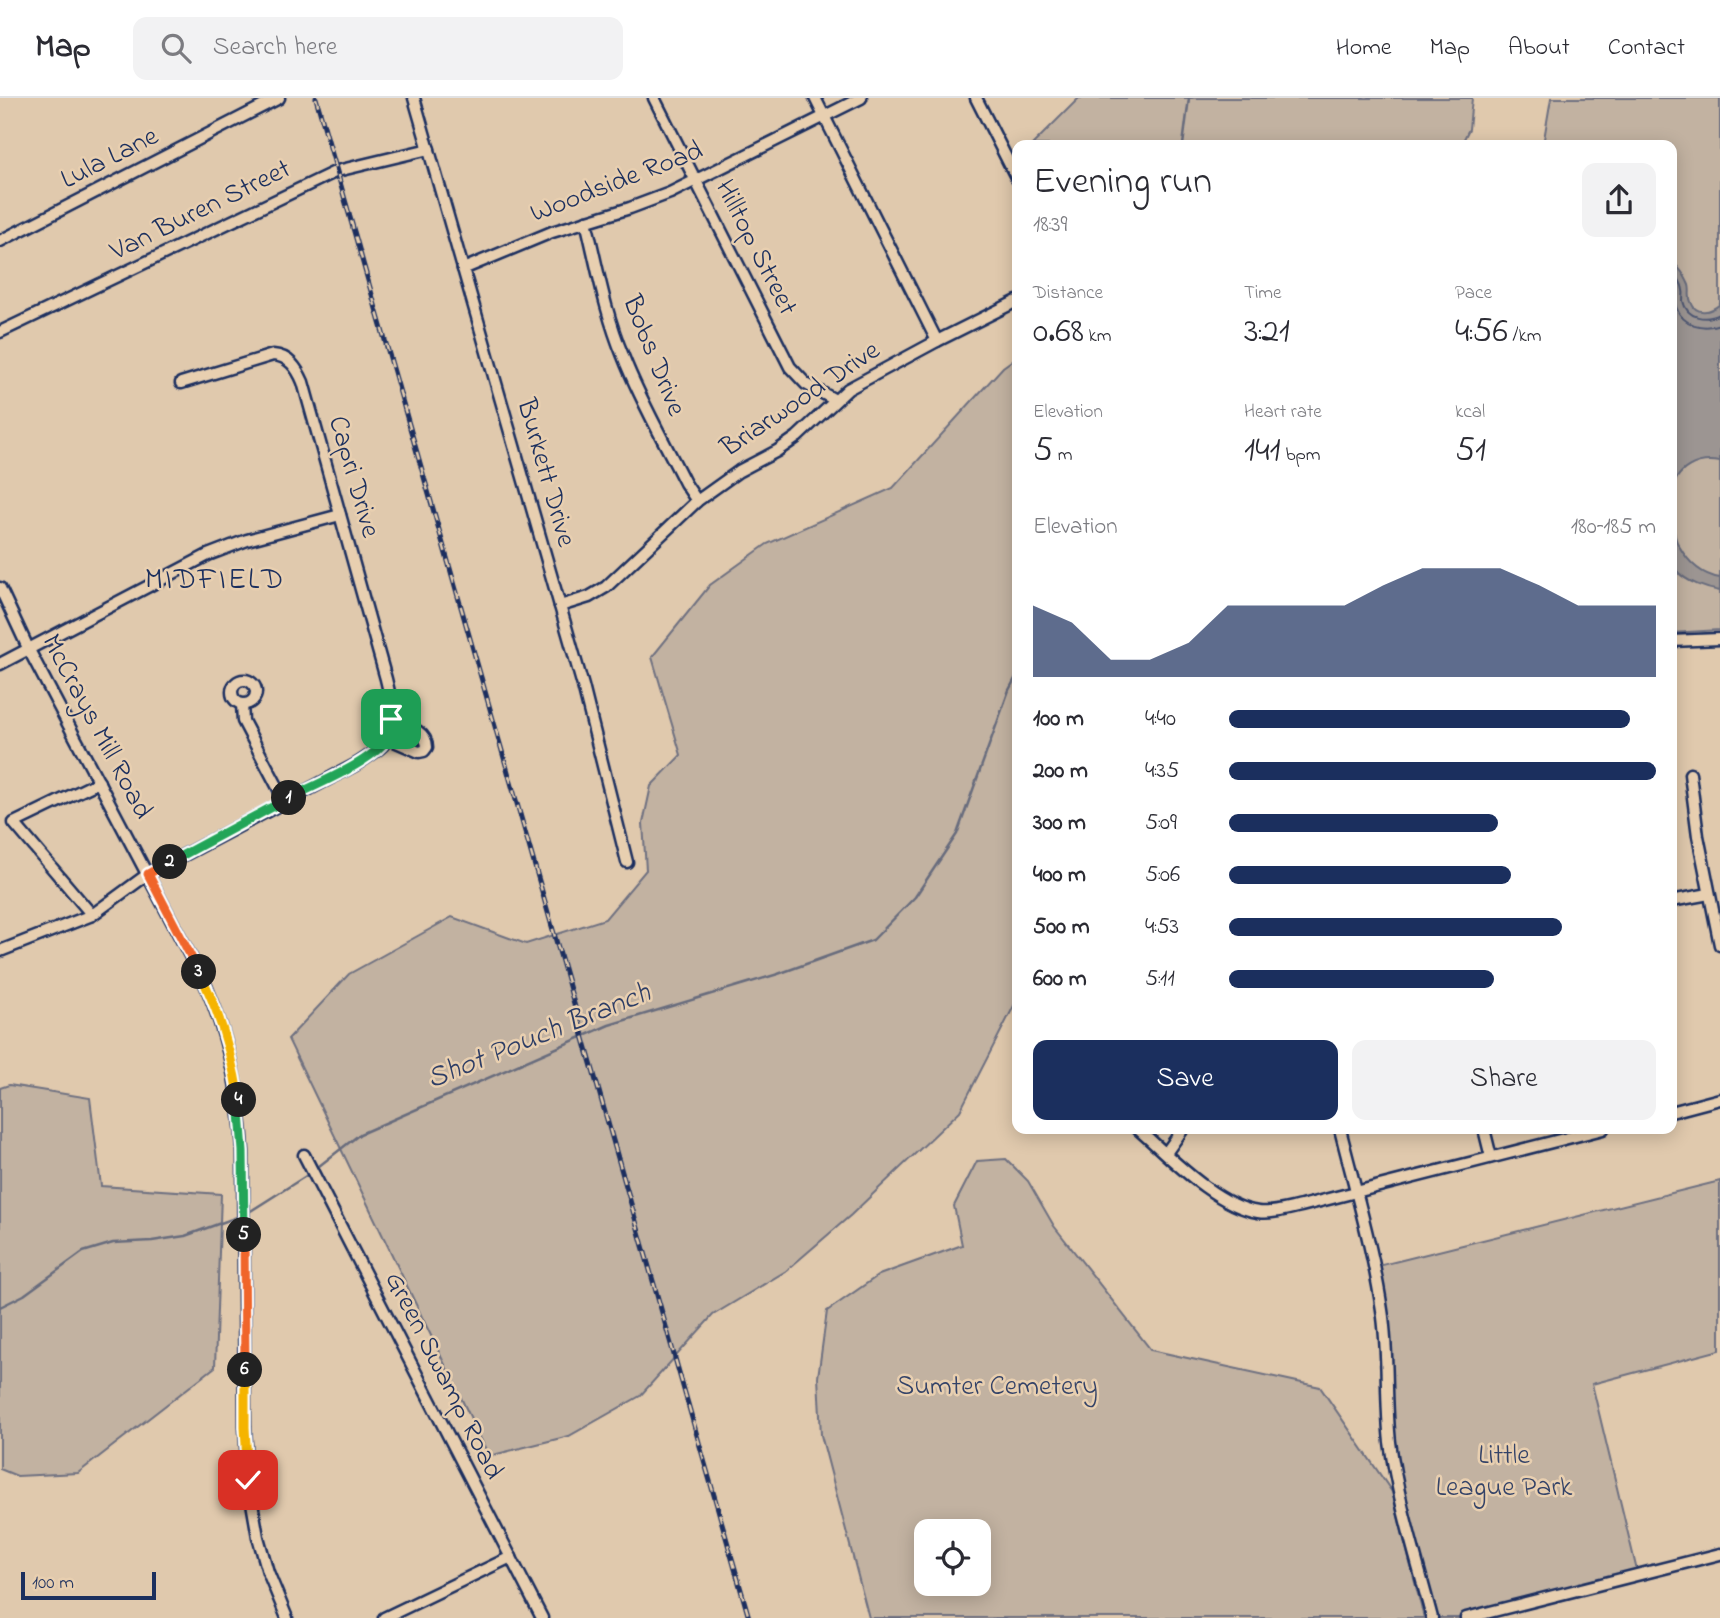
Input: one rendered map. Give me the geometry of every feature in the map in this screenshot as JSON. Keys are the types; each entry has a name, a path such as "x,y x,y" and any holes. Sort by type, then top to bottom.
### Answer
{"street":[{"name":"Lula Lane","path":"0,241 279,98"},
{"name":"Burkett Drive","path":"414,98 583,686 627,862"},
{"name":"Hilltop Street","path":"654,98 790,367 806,384 835,400"},
{"path":"815,98 937,341"},
{"name":"Woodside Road","path":"463,269 539,236 670,193 861,98"},
{"path":"976,98 1012,169"},
{"name":"Van Buren Street","path":"0,332 337,171 429,149"},
{"name":"Bobs Drive","path":"586,221 611,324 622,356 685,483 697,500"},
{"name":"Briarwood Drive","path":"560,606 589,597 606,587 697,500 739,471 789,444 848,389 1012,304"},
{"name":"Capri Drive","path":"181,383 272,355 280,355 293,364 303,382 386,679 392,711 387,738"},
{"path":"0,664 208,555 247,540 340,515"},
{"name":"McCrays Mill Road","path":"0,588 206,986 231,1058 242,1120 245,1427 248,1480 258,1537 268,1572 287,1618"},
{"path":"1677,642 1720,639"},
{"path":"242,704 243,721 285,801"},
{"path":"0,951 92,915 148,874 355,765 377,750 387,738 419,752 424,751 427,747 426,738 422,734 391,719"},
{"path":"1689,774 1720,945"},
{"path":"92,915 14,823 99,782"},
{"path":"1677,900 1709,894"},
{"path":"1677,1110 1720,1099"},
{"path":"1144,1134 1212,1193 1236,1206 1259,1212 1280,1210 1356,1192 1583,1134"},
{"path":"1166,1153 1179,1134"},
{"path":"1341,1134 1382,1308 1387,1348 1388,1423 1394,1463 1432,1618"},
{"path":"1485,1134 1491,1157"},
{"name":"Green Swamp Road","path":"304,1155 542,1618"},
{"path":"1466,1618 1720,1554"},
{"path":"384,1618 511,1557"}],"green space":[{"path":"1079,98 1472,98 1469,129 1464,140 1037,140"},
{"path":"1551,98 1720,98 1720,630 1677,633 1677,140 1544,140"},
{"path":"1012,361 1012,1010 960,1111 851,1215 786,1271 713,1315 640,1396 569,1436 489,1456 288,1039 349,974 452,917 526,944 605,919 646,870 643,823 651,786 681,755 652,657 710,585 767,544 893,488 1003,367"},
{"path":"9,1085 90,1098 101,1186 221,1194 215,1367 78,1473 17,1476 0,1469 0,1088"},
{"name":"Sumter Cemetery","path":"1006,1159 1028,1181 1054,1226 1151,1350 1320,1387 1392,1492 1424,1618 869,1618 821,1435 818,1377 827,1311 879,1275 962,1245 954,1206 977,1161"},
{"name":"Little League Park","path":"1720,1181 1720,1350 1592,1384 1638,1575 1466,1618 1432,1618 1401,1497 1374,1267"}],"water":[{"path":"1677,267 1690,287 1690,300 1696,309 1708,311 1720,304 1720,462 1696,463 1678,477"},
{"path":"1677,542 1696,567 1720,578 1720,591 1703,587 1677,571"}],"waterway":[{"path":"1184,140 1189,98"},
{"name":"Shot Pouch Branch","path":"314,1170 360,1134 609,1025 778,974 873,940 915,897 957,834 1012,684"},
{"name":"Shot Pouch Branch","path":"246,1214 309,1174"},
{"name":"Shot Pouch Branch","path":"0,1307 24,1295 83,1252 113,1243 185,1236 240,1216"}],"railway":[{"path":"316,98 749,1618"}],"district":[{"name":"MIDFIELD","path":"215,581"}],"route":[{"path":"248,1480 245,1427 243,1151 237,1089 216,1008 148,874 355,765 383,744 391,719"}]}
